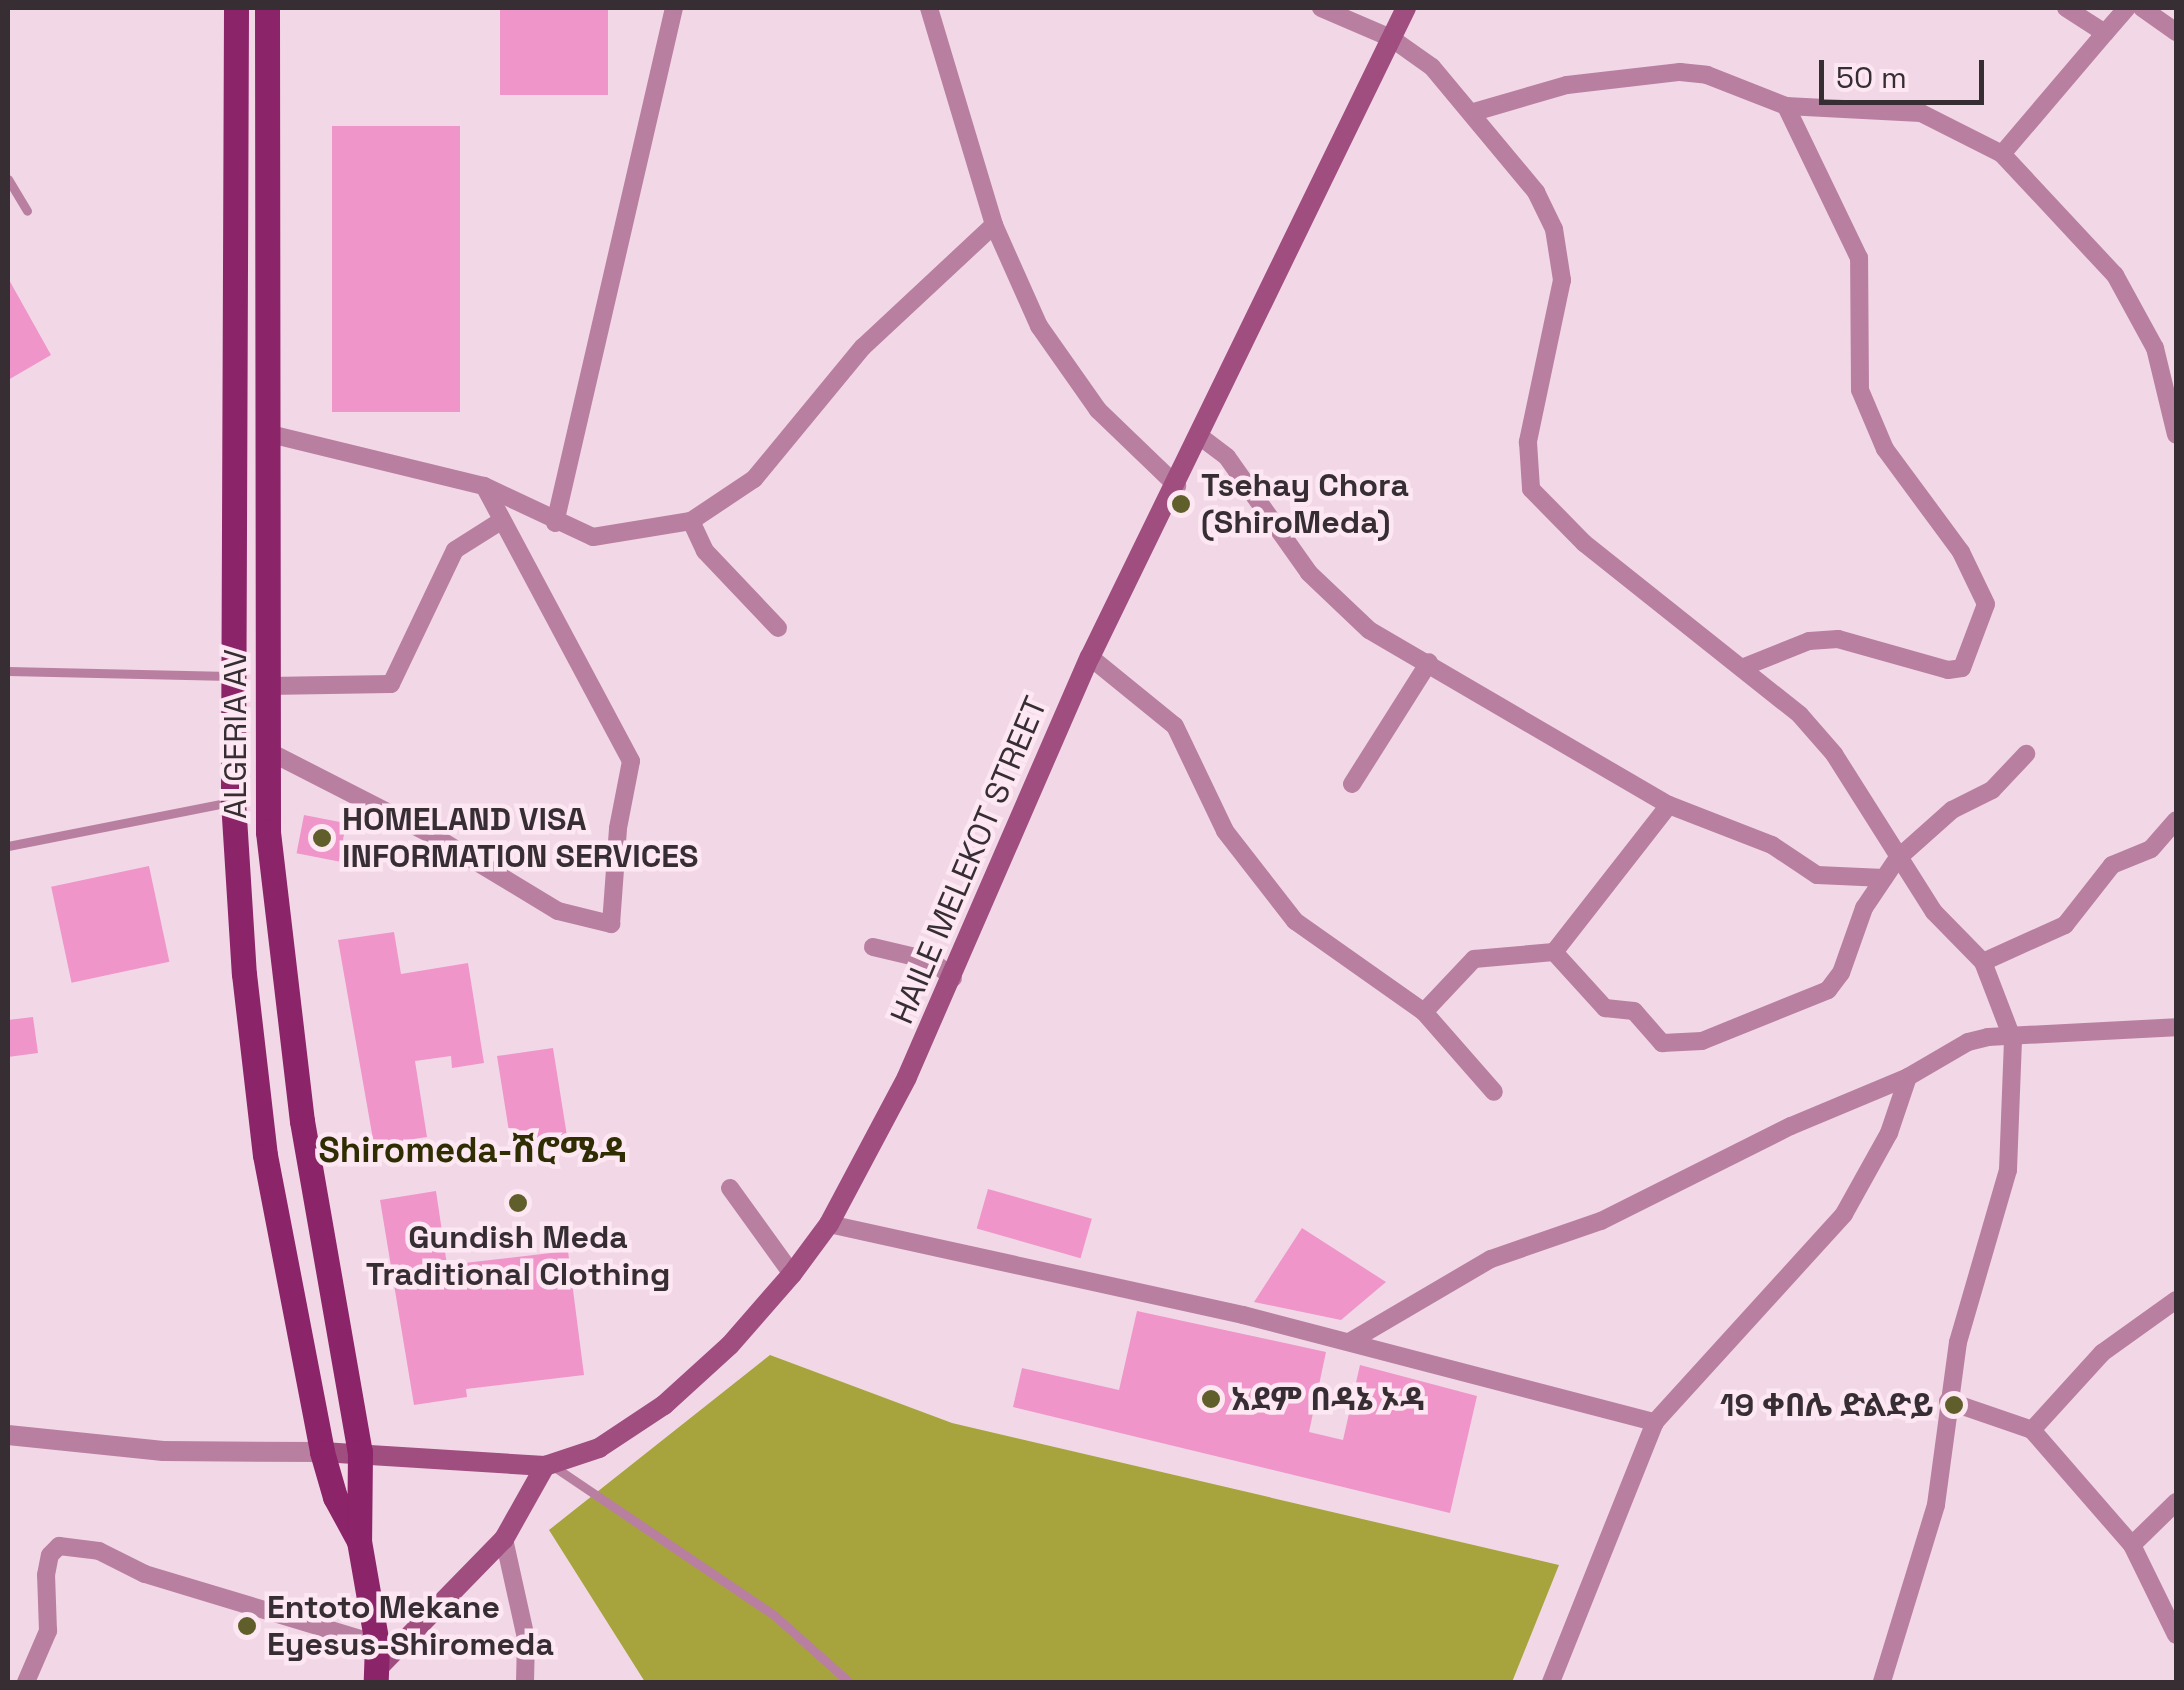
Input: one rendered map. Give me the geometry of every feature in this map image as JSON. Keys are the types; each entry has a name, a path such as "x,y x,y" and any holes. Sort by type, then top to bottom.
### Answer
{"main road":[{"name":"ALGERIA AV","path":"236,8 233,801 265,1155 322,1452 335,1497 359,1541"},
{"name":"ALGERIA AV","path":"268,8 268,832 302,1121 360,1452 359,1541"},
{"name":"HAILE MELEKOT STREET","path":"322,1452 548,1465 599,1448 664,1405 730,1345 792,1274 829,1224 953,978 1001,852 1090,657 1202,438 1406,8"},
{"path":"377,1665 504,1538 548,1465"},
{"path":"359,1541 377,1665"}],"street":[{"path":"555,523 674,8"},
{"path":"929,8 994,226 1059,362 1098,410 1177,486"},
{"path":"1321,8 1391,38 1432,68 1474,112 1536,192 1561,255 1558,318 1528,442 1530,490 1649,598 1744,667 1834,754 1934,912 1983,962 2013,1040 2010,1155 1958,1342 1936,1505 1882,1682"},
{"path":"2066,8 2105,34"},
{"path":"2002,154 2127,8"},
{"path":"2142,8 2176,32"},
{"path":"1474,112 1567,85 1680,72 1707,76 1786,106 1921,113 2002,154 2115,275 2154,348 2176,435"},
{"path":"1744,667 1809,641 1838,640 1948,670 1962,668 1986,604 1961,552 1886,449 1860,390 1859,258 1786,106"},
{"path":"266,433 484,486 555,523 606,539 691,521 754,478 863,347 994,226"},
{"path":"2154,348 2176,350"},
{"path":"1202,438 1227,457 1280,535 1348,613 1669,805 1772,845 1817,875 1884,878"},
{"path":"268,752 416,826 558,911 612,924 618,828 631,761 484,486"},
{"path":"268,686 391,684 455,550 500,521"},
{"path":"691,521 705,552 778,628"},
{"path":"1090,657 1174,726 1225,831 1295,921 1424,1012 1494,1092"},
{"path":"1352,784 1429,662"},
{"path":"1554,952 1605,1008 1634,1012 1662,1043 1702,1041 1828,990 1897,859 1952,810 1992,790 2026,754"},
{"path":"1424,1012 1474,959 1554,952 1669,805"},
{"path":"1983,962 2066,924 2112,865 2151,849 2176,820"},
{"path":"872,947 932,962 953,978"},
{"path":"1352,1341 1491,1259 1601,1221 1791,1126 1908,1077 1968,1042 2176,1028"},
{"path":"1551,1682 1655,1422 1844,1214 1888,1133 1908,1077"},
{"path":"730,1188 792,1274"},
{"path":"829,1224 1352,1341 1655,1422"},
{"path":"2032,1430 2102,1353 2176,1300"},
{"path":"1948,1401 2032,1430 2132,1545 2176,1634"},
{"path":"8,1435 163,1451 322,1452"},
{"path":"2132,1545 2176,1502"},
{"path":"504,1538 526,1638 525,1682"},
{"path":"26,1682 48,1631 46,1575 59,1546 98,1551 145,1574 377,1665"}],"lane":[{"path":"8,180 27,211"},
{"path":"8,671 234,676"},
{"path":"8,846 233,801"},
{"path":"548,1465 776,1616 849,1682"}],"shaded area":[{"path":"770,1355 952,1423 1559,1565 1512,1682 645,1682 549,1530"}],"building":[{"path":"500,8 608,8 608,95 500,95"},
{"path":"332,126 460,126 460,412 332,412"},
{"path":"8,278 51,355 8,380"},
{"name":"HOMELAND VISA INFORMATION SERVICES","path":"304,815 346,823 339,861 297,853"},
{"path":"149,866 169,962 72,983 51,887"},
{"path":"394,932 401,974 468,963 484,1063 452,1068 451,1056 415,1061 427,1137 374,1145 338,940"},
{"path":"33,1017 38,1053 8,1057 8,1020"},
{"path":"553,1048 567,1136 557,1137 560,1149 537,1153 535,1140 511,1144 497,1056"},
{"path":"988,1189 1092,1219 1081,1258 977,1228"},
{"path":"436,1191 447,1265 568,1251 584,1375 466,1389 467,1397 414,1405 380,1200"},
{"path":"1302,1228 1386,1282 1341,1320 1254,1302"},
{"path":"1137,1311 1326,1352 1309,1432 1343,1440 1360,1365 1477,1396 1450,1513 1013,1407 1022,1368 1119,1390"}],"place":[{"name":"Tsehay Chora (ShiroMeda)","path":"1181,504"},
{"name":"HOMELAND VISA INFORMATION SERVICES","path":"322,838"},
{"name":"Gundish Meda Traditional Clothing","path":"518,1203"},
{"name":"አደም በዳኔ ኦዳ","path":"1211,1399"},
{"name":"19 ቀበሌ ድልድይ","path":"1954,1405"},
{"name":"Entoto Mekane Eyesus-Shiromeda","path":"247,1626"}],"district":[{"name":"Shiromeda-ሽሮሜዳ","path":"473,1150"}]}
